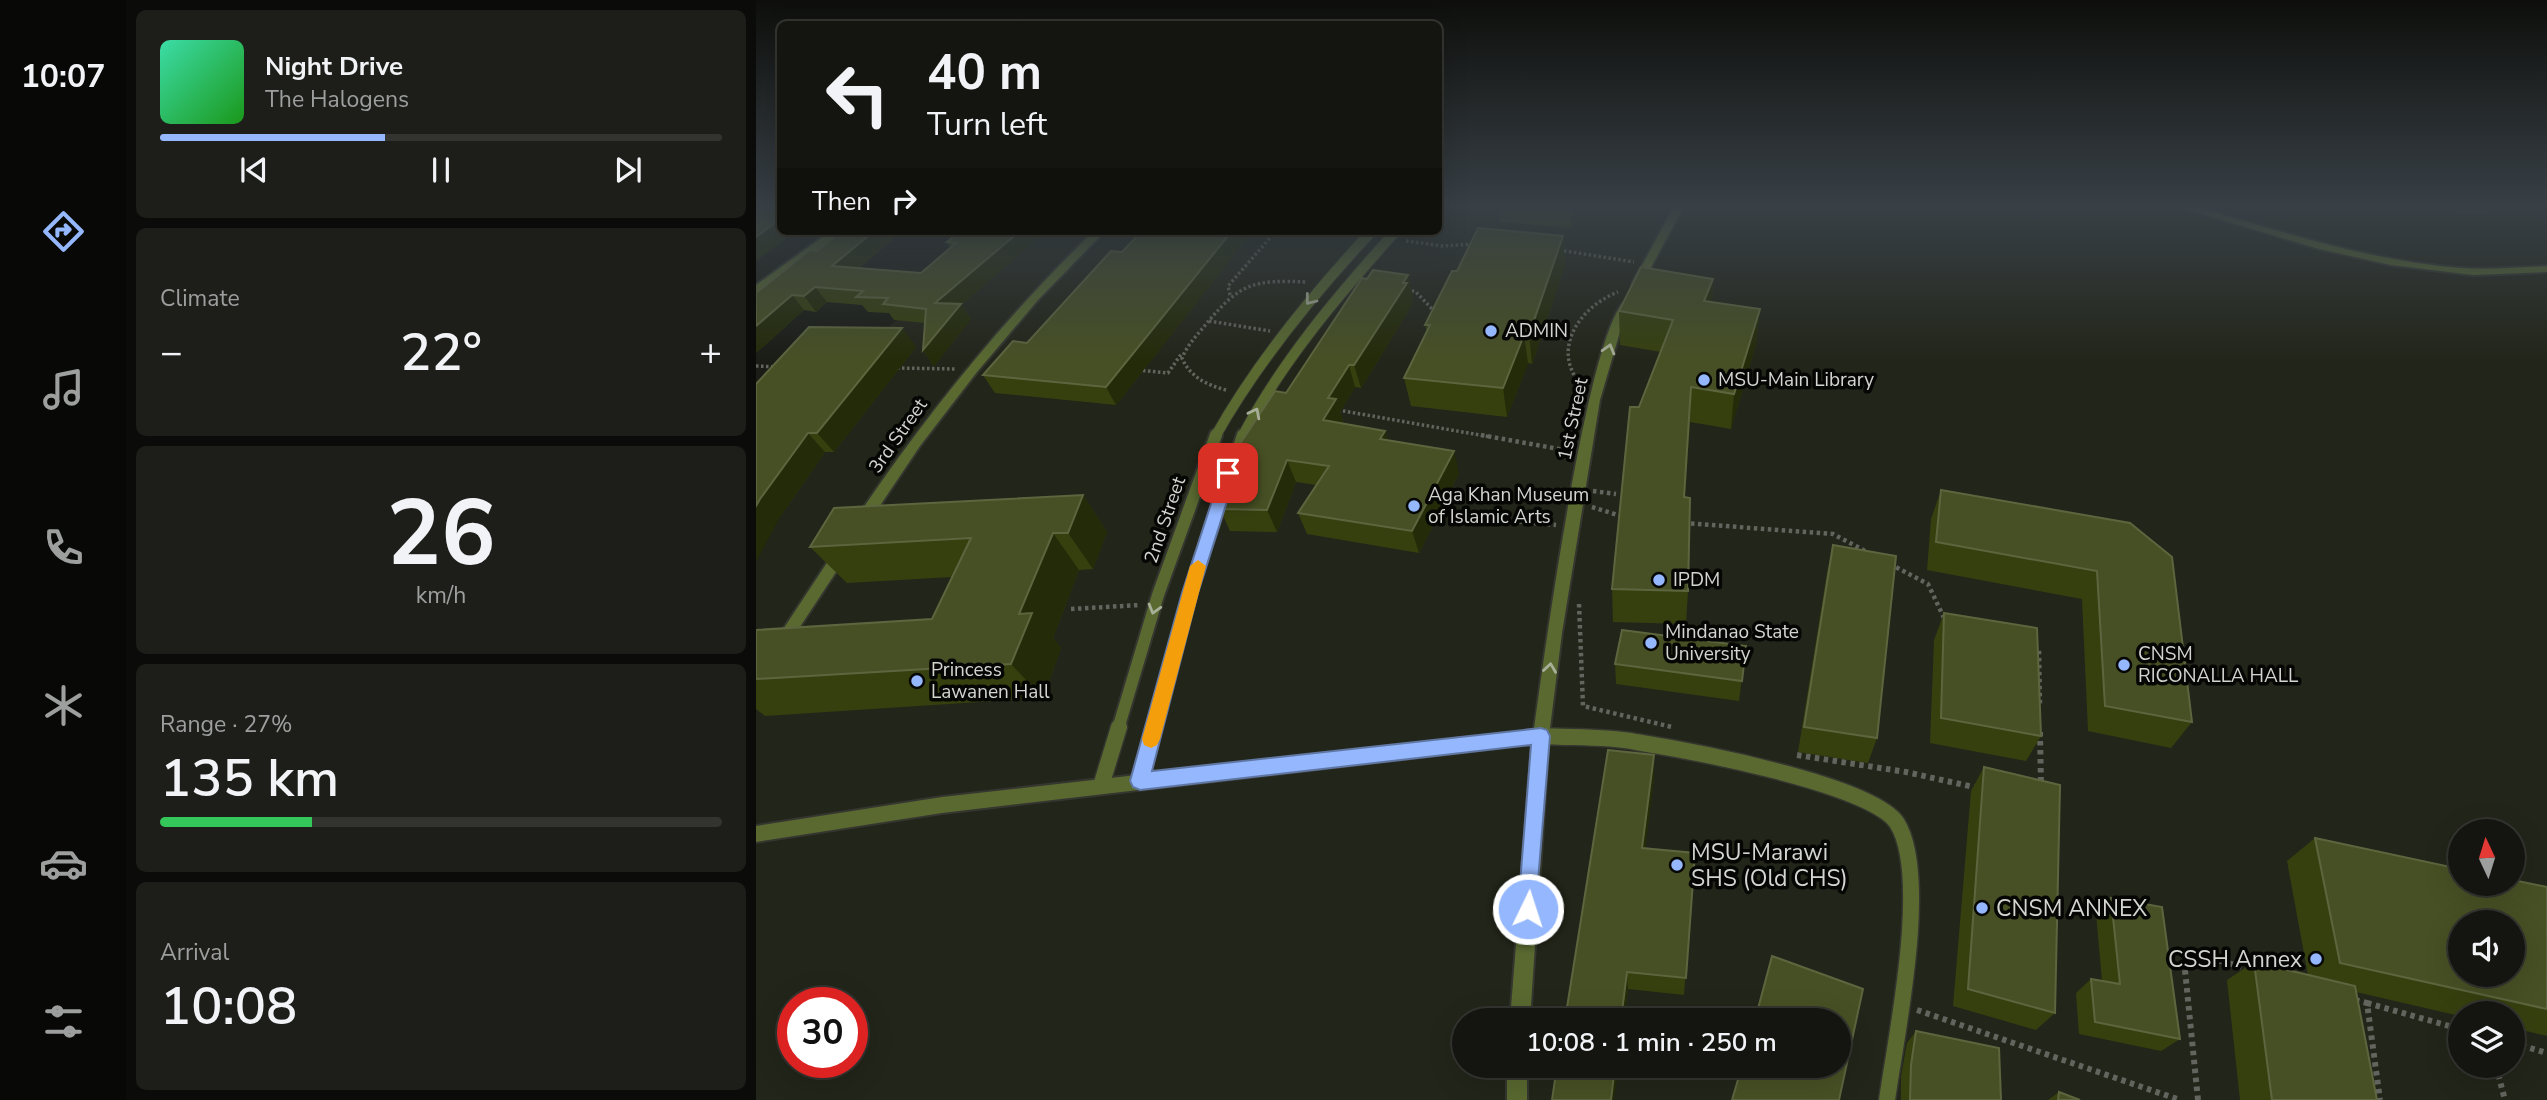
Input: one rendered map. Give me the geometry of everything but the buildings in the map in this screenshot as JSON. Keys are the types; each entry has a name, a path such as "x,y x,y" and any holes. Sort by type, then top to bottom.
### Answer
{"street":[{"path":"756,290 799,259"},
{"name":"3rd Street","path":"777,651 865,516 970,369 1030,300 1071,259"},
{"name":"1st Street","path":"1521,1008 1541,736 1576,503 1596,395 1616,325 1650,259"},
{"path":"2376,259 2463,271 2547,268"},
{"path":"756,834 942,805 1541,736"},
{"path":"1517,1078 1517,1100"}],"lane":[{"name":"2nd Street","path":"1101,786 1155,604 1209,447 1239,394 1324,282 1345,259"},
{"path":"1140,781 1190,593 1237,447 1263,398 1346,286 1370,259"},
{"path":"1541,736 1634,741 1776,771 1880,805 1897,823 1908,853 1912,885 1887,1100"}],"path":[{"path":"1230,295 1228,286 1251,259"},
{"path":"1618,259 1647,264"},
{"path":"1129,369 1168,373 1230,295 1238,290 1269,283 1324,282"},
{"path":"1596,395 1576,382 1570,369 1567,357 1571,336 1582,314 1593,303 1636,286"},
{"path":"1404,288 1416,292 1438,315"},
{"path":"1209,321 1285,333"},
{"path":"1187,347 1182,358 1190,372 1212,387 1239,394"},
{"path":"756,366 783,367"},
{"path":"890,368 970,369"},
{"path":"1332,409 1585,453"},
{"path":"1576,503 1632,519"},
{"path":"1470,517 1572,527"},
{"path":"1672,522 1833,534 1869,553"},
{"path":"1881,559 1928,584 1947,624"},
{"path":"1579,597 1583,706 1677,728"},
{"path":"1071,608 1155,604"},
{"path":"2027,647 2039,649 2041,789"},
{"path":"1789,754 1906,772 1987,790"},
{"path":"2198,1100 2183,950 2262,973"},
{"path":"2341,996 2448,1026"},
{"path":"2367,1003 2380,1100"},
{"path":"1900,1004 2180,1100"},
{"path":"2525,1047 2547,1053"},
{"path":"2499,1078 2505,1100"}],"shaded area":[{"name":"Mindanao State University","path":"968,259 2547,259 2547,1100 756,1100 756,455 891,325"}],"slow traffic":[{"path":"1151,739 1198,566"}],"place":[{"name":"ADMIN","path":"1491,331"},
{"name":"MSU-Main Library","path":"1704,380"},
{"name":"Aga Khan Museum of Islamic Arts","path":"1414,506"},
{"name":"IPDM","path":"1659,580"},
{"name":"Mindanao State University","path":"1651,643"},
{"name":"CNSM RICONALLA HALL","path":"2124,665"},
{"name":"Princess Lawanen Hall","path":"917,681"},
{"name":"MSU-Marawi SHS (Old CHS)","path":"1677,865"},
{"name":"CNSM ANNEX","path":"1982,908"},
{"name":"CSSH Annex","path":"2316,959"}],"route":[{"path":"1228,473 1190,593 1140,781 1541,736 1528,909"}]}
